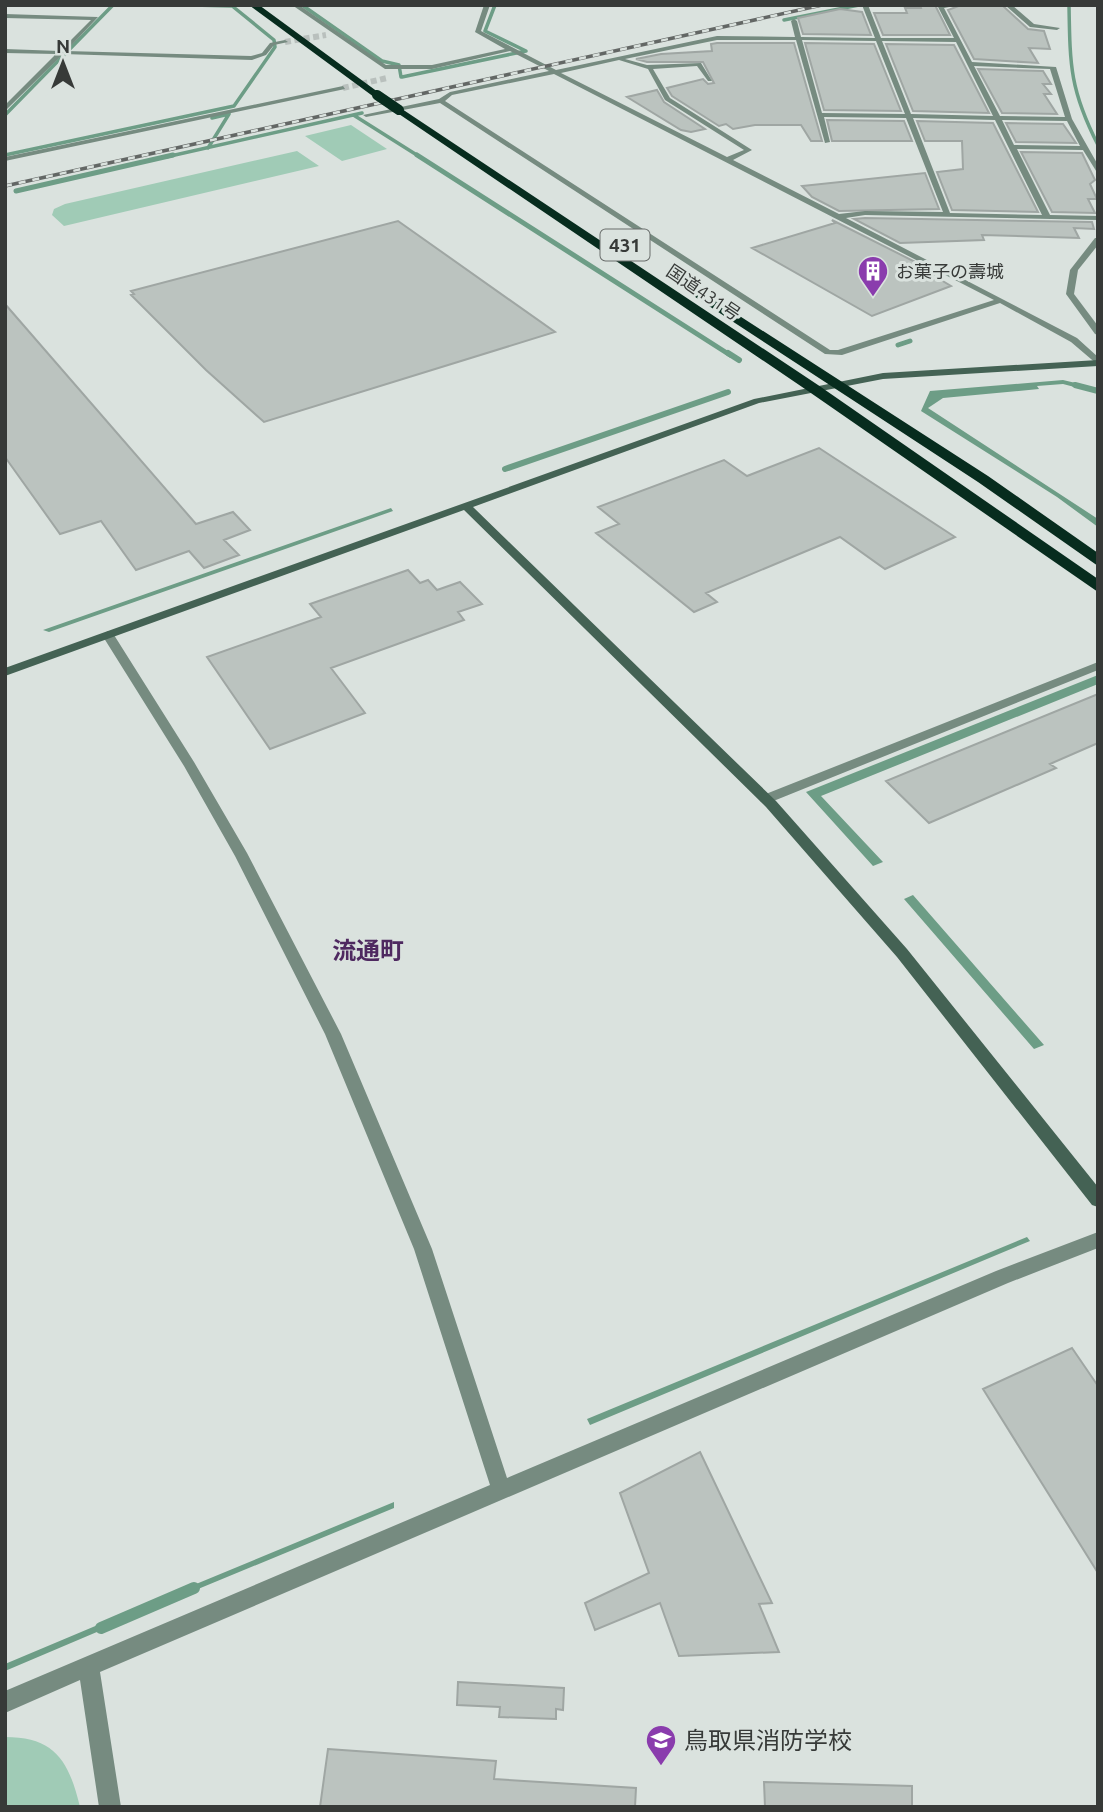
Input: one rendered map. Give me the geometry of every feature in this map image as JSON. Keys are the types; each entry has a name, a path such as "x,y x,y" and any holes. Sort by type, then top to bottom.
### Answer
{"highway":[{"name":"国道431号","path":"253,5 377,95 813,388 1098,587"},
{"name":"国道431号","path":"268,5 393,93 647,260"},
{"name":"国道431号","path":"670,275 983,480 1098,561"}],"street":[{"path":"295,5 385,67 432,66 511,49"},
{"path":"488,5 478,32 842,216 1061,332 1098,363"},
{"path":"865,5 947,214"},
{"path":"956,5 941,6 1047,216"},
{"path":"1009,5 1032,26 1057,28"},
{"path":"5,16 96,18 5,109"},
{"path":"794,21 827,142"},
{"path":"326,35 335,34"},
{"path":"366,115 441,101 450,94 717,38 957,40"},
{"path":"5,51 256,57 264,54 272,44 285,42"},
{"path":"616,58 648,66 699,64 710,80"},
{"path":"969,64 1053,67 1069,119 1098,172"},
{"path":"648,66 667,99 749,150 729,159"},
{"path":"391,77 400,68"},
{"path":"5,159 343,88"},
{"path":"441,101 828,352 839,353 1001,300"},
{"path":"820,115 1069,119"},
{"path":"1013,147 1085,148"},
{"path":"842,216 865,213 1098,218"},
{"path":"1098,240 1074,270 1070,294 1098,332"},
{"path":"1083,348 1098,342"},
{"path":"5,672 757,401 835,383 883,376 1098,363"},
{"path":"465,505 766,799 902,953 1098,1200"},
{"path":"108,635 190,765 242,856 333,1034 423,1249 502,1491"},
{"path":"766,799 1098,666"},
{"path":"5,1702 1002,1277 1098,1240"},
{"path":"89,1667 110,1807"}],"shaded area":[{"path":"351,125 387,149 342,161 305,136"},
{"path":"297,151 319,166 64,226 52,215 54,209 65,204"},
{"path":"1063,380 1084,385 1086,390 1063,384 1037,386 1039,389 943,398 928,408 1098,519 1098,527 1057,497 921,411 930,391"},
{"path":"391,508 393,511 49,632 43,630"},
{"path":"1098,675 1098,684 821,796 883,862 873,866 806,792"},
{"path":"913,895 1044,1045 1034,1049 904,899"},
{"path":"1027,1237 1030,1241 590,1425 587,1419"},
{"path":"394,1502 394,1508 186,1594 184,1589"},
{"path":"112,1619 111,1626 5,1671 5,1664"},
{"path":"5,1737 37,1742 58,1755 71,1777 80,1807 5,1807"}],"building":[{"path":"920,5 935,5 950,35 883,35 874,13 907,13 905,8 921,8"},
{"path":"961,5 1002,5 1028,29 1044,31 1050,49 1029,48 1038,63 974,59 948,10"},
{"path":"840,9 862,12 871,35 803,34 798,18"},
{"path":"794,43 822,141 811,141 801,125 755,125 733,129 726,124 719,126 672,96 667,88 703,79 708,84 714,83 703,62 647,62 636,59 661,54 712,51 711,44"},
{"path":"805,43 874,44 901,111 824,110"},
{"path":"886,44 954,45 989,113 913,111"},
{"path":"978,69 1043,71 1051,84 1043,84 1051,94 1044,94 1057,114 1002,113"},
{"path":"657,90 664,102 705,129 691,132 681,130 627,97"},
{"path":"827,120 904,121 912,141 832,141"},
{"path":"917,121 993,123 1038,212 952,210 937,172 963,169 962,141 925,141"},
{"path":"1006,123 1063,124 1076,143 1016,142"},
{"path":"1021,152 1082,153 1095,180 1090,184 1097,199 1088,199 1095,213 1052,212"},
{"path":"925,173 939,209 839,211 812,197 802,186"},
{"path":"854,219 1092,222 1094,229 1074,228 1079,238 982,235 984,240 900,243"},
{"path":"832,220 941,275 936,277 951,286 872,316 752,248 835,223"},
{"path":"398,221 555,332 264,422 206,370 131,295 134,294 131,291"},
{"path":"5,304 196,524 233,512 250,530 224,540 239,555 204,568 189,551 136,570 101,521 60,534 5,457"},
{"path":"819,448 955,537 885,569 840,537 706,593 717,602 694,612 596,533 619,524 598,507 724,460 747,476"},
{"path":"408,570 420,583 428,580 437,590 460,582 482,604 458,612 464,620 331,668 365,713 270,749 207,657 321,617 310,604"},
{"path":"1098,694 1098,743 1050,764 1056,768 929,823 886,781"},
{"path":"1072,1348 1098,1386 1098,1573 983,1389"},
{"path":"700,1452 772,1603 759,1604 779,1652 679,1656 660,1603 595,1630 585,1603 649,1573 620,1493"},
{"path":"458,1682 564,1688 563,1710 556,1709 556,1719 499,1717 500,1707 457,1705"},
{"path":"328,1749 496,1761 494,1779 636,1788 635,1807 320,1807"},
{"path":"764,1782 912,1786 912,1807 765,1807"}],"waterway":[{"path":"5,115 113,5"},
{"path":"192,5 232,6"},
{"path":"5,155 234,106 275,47 274,40 231,5"},
{"path":"302,5 382,61 399,65 401,77"},
{"path":"402,77 526,51 485,31 495,5"},
{"path":"784,20 859,5"},
{"path":"1069,5 1073,77 1082,108 1098,145"},
{"path":"208,148 362,113"},
{"path":"208,148 229,114 212,118"},
{"path":"355,116 420,157"},
{"path":"166,157 208,148"},
{"path":"16,191 173,155"},
{"path":"417,155 730,355"},
{"path":"898,345 910,341"},
{"path":"728,353 739,360"},
{"path":"1075,385 1098,391"},
{"path":"505,469 728,392"},
{"path":"101,1628 194,1588"}],"tunnel":[{"path":"285,42 326,35"},
{"path":"343,88 387,78"}],"railway":[{"path":"5,186 822,5"}],"place":[{"name":"お菓子の壽城","path":"873,298"},
{"name":"鳥取県消防学校","path":"661,1767"}],"district":[{"name":"流通町","path":"368,950"}]}
